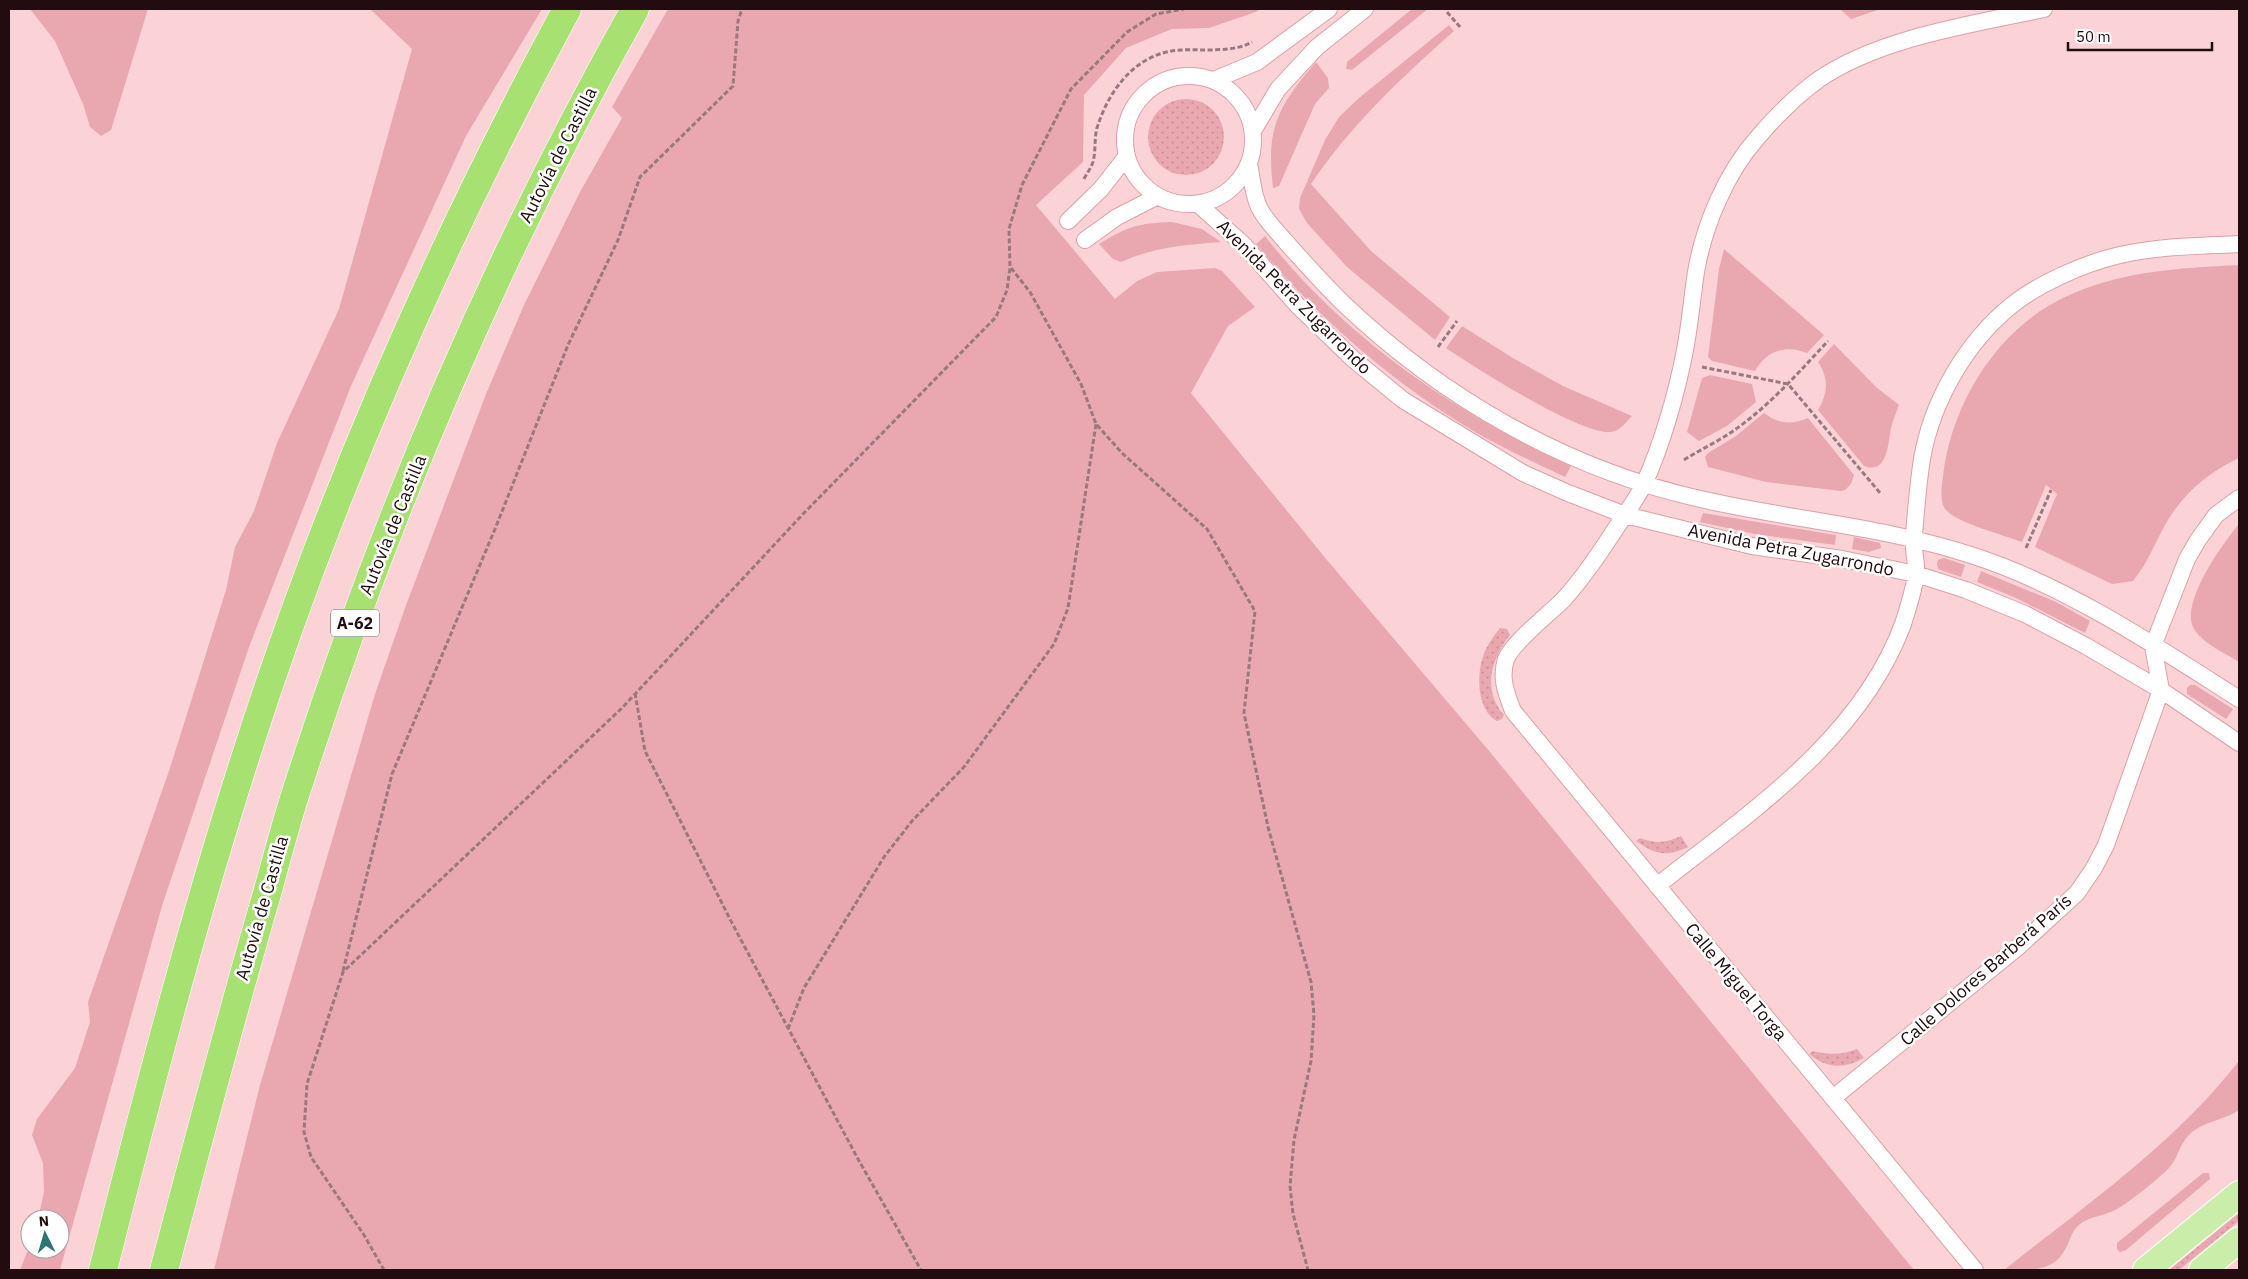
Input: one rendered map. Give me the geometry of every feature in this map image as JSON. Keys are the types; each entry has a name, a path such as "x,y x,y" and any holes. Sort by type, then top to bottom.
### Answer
{"highway":[{"path":"86,1270 111,1183 172,1001 240,773 283,645 337,499 410,325 480,177 567,9"},
{"name":"Autovía de Castilla","path":"164,1270 230,1020 299,781 388,534 463,353 528,211 635,9"},
{"path":"103,1270 172,1001"},
{"path":"182,1270 230,1020"}],"main road":[{"path":"2146,1270 2239,1194"},
{"path":"2202,1270 2239,1240"}],"street":[{"path":"1214,80 1258,62 1329,9"},
{"path":"1253,130 1278,89 1317,47 1365,9"},
{"path":"1625,515 1643,485 1663,435 1685,350 1696,271 1704,237 1727,182 1756,138 1795,99 1820,79 1867,54 1900,43 1958,28 2044,9"},
{"path":"1191,75 1214,80 1233,92 1246,110 1253,130 1254,142 1249,164 1229,190 1198,204 1177,203 1158,196 1144,186 1133,172 1126,157 1124,133 1131,110 1146,91 1167,79 1191,75"},
{"path":"1068,221 1101,189 1126,157"},
{"name":"Avenida Petra Zugarrondo","path":"1249,164 1258,207 1322,283 1365,324 1422,370 1487,413 1539,442 1581,462 1643,485 1769,514 1847,525 1913,538 2004,567 2079,602 2239,699"},
{"path":"1084,240 1117,217 1158,196"},
{"name":"Avenida Petra Zugarrondo","path":"1198,204 1244,245 1297,305 1353,359 1403,400 1523,474 1625,515 1752,546 1842,559 1916,574 1966,590 2025,614 2086,646 2161,690 2239,743"},
{"path":"1657,886 1819,752 1849,718 1874,681 1902,625 1916,574 1913,538 1923,458 1935,414 1947,385 1970,350 2013,304 2077,269 2114,256 2175,247 2239,244"},
{"path":"2153,646 2187,559 2198,540 2216,515 2239,498"},
{"name":"Calle Miguel Torga","path":"1625,515 1594,562 1564,599 1507,657 1504,671 1504,689 1513,711 1975,1270"},
{"name":"Calle Dolores Barberá París","path":"1833,1098 2018,947 2077,892 2094,868 2106,844 2161,690 2153,646"}],"path":[{"path":"384,1270 364,1235 311,1157 304,1132 307,1084 343,972 392,774 495,528 568,345 618,240 640,177 733,86 738,21 742,9"},
{"path":"343,972 635,693 804,513 996,317 1007,290 1010,268 1009,229 1022,185 1070,89 1127,32 1156,14 1184,9"},
{"path":"1447,12 1460,27"},
{"path":"1082,184 1093,162 1097,130 1106,105 1116,87 1136,66 1150,57 1167,50 1224,48 1248,44 1255,40"},
{"path":"1010,268 1030,292 1080,384 1096,424 1122,453 1207,529 1255,611 1244,713 1268,827 1310,982 1314,1015 1311,1061 1294,1140 1290,1186 1294,1214 1308,1270"},
{"path":"1438,347 1457,321"},
{"path":"1684,460 1728,435 1788,384 1828,341"},
{"path":"1702,367 1788,384 1881,494"},
{"path":"788,1029 804,988 884,857 912,821 964,767 1054,644 1068,608 1096,424"},
{"path":"2026,548 2051,490"},
{"path":"635,693 646,751 732,924 858,1159 921,1270"}],"shaded area":[{"path":"30,9 148,9 111,130 101,136 90,127 83,104 55,41"},
{"path":"370,9 542,9 466,136 351,386 249,647 162,906 70,1234 70,1209 40,1209 44,1192 43,1163 32,1135 37,1119 75,1068 90,1022 88,1002 170,768 226,590 235,547 254,511 277,443 339,309 412,49"},
{"path":"668,9 1260,9 1209,28 1172,29 1126,48 1084,95 1083,162 1036,205 1115,299 1137,281 1157,272 1215,268 1222,271 1255,307 1228,326 1191,393 1327,560 1490,752 1914,1270 214,1270 260,1085 375,694 405,608 486,394 524,305 580,192 622,118 612,107"},
{"path":"1412,9 1428,9 1352,70 1346,69 1347,62"},
{"path":"1840,9 1881,9 1851,19"},
{"path":"1449,25 1454,31 1415,66 1360,122 1342,142 1311,184 1371,251 1450,317 1435,340 1347,267 1307,223 1299,209 1300,198 1325,140 1339,117 1359,98"},
{"path":"1316,62 1328,78 1329,88 1315,104 1279,186 1273,188 1271,150 1277,120 1292,92"},
{"path":"1186,99 1200,102 1213,110 1221,123 1224,137 1221,151 1213,164 1200,172 1186,175 1172,172 1159,164 1151,151 1148,137 1151,123 1159,110 1172,102"},
{"path":"1172,222 1202,229 1221,242 1158,250 1121,262 1113,259 1099,244 1133,227 1150,223"},
{"path":"1265,236 1296,273 1366,339 1444,397 1485,422 1571,466 1565,477 1509,450 1446,414 1358,348 1305,298 1256,244"},
{"path":"1724,249 1824,335 1807,353 1792,349 1777,351 1765,358 1755,371 1712,361 1708,357 1719,269"},
{"path":"2239,265 2239,458 2206,478 2187,495 2171,515 2133,581 2112,584 2035,547 2057,494 2046,485 2022,542 1960,520 1946,510 1942,498 1942,484 1948,449 1956,423 1967,397 1981,372 2017,329 2039,312 2063,298 2105,282 2149,272"},
{"path":"1462,326 1563,386 1632,416 1620,428 1614,431 1597,430 1577,423 1528,399 1446,348"},
{"path":"1834,344 1876,387 1899,405 1891,428 1885,456 1878,466 1872,468 1864,466 1818,410 1824,398 1826,386 1822,368 1818,362"},
{"path":"1710,375 1752,384 1756,402 1727,426 1699,441 1687,432 1702,378"},
{"path":"1764,413 1769,417 1785,422 1796,422 1808,418 1854,475 1851,484 1841,491 1766,482 1708,467 1705,457 1708,453 1736,436"},
{"path":"1703,513 1836,535 1835,545 1755,534 1700,522"},
{"path":"2239,524 2239,662 2202,638 2193,627 2191,616 2198,588 2214,558"},
{"path":"1854,537 1880,543 1881,548 1869,552 1852,549"},
{"path":"1944,558 1965,565 1961,577 1938,569 1938,560"},
{"path":"1981,571 2056,602 2090,621 2085,633 2016,598 1977,582"},
{"path":"1500,628 1507,629 1510,635 1498,654 1492,675 1493,695 1504,715 1502,719 1497,721 1490,716 1485,708 1479,679 1485,651"},
{"path":"2190,685 2195,685 2233,709 2226,719 2187,694 2187,688"},
{"path":"1681,836 1688,847 1667,853 1655,852 1636,841 1640,838 1661,842"},
{"path":"1857,1049 1864,1058 1843,1066 1829,1065 1809,1054 1813,1051 1835,1054"},
{"path":"2239,1061 2239,1110 2195,1130 2186,1139 2169,1168 2128,1202 2111,1212 2080,1224 2074,1230 2063,1253 2052,1264 2036,1269 2004,1270 2158,1146 2214,1091"},
{"path":"2203,1173 2209,1173 2210,1179 2126,1250 2120,1252 2117,1249 2117,1243"},
{"path":"2239,1213 2239,1221 2179,1270 2169,1270"},
{"path":"24,1259 63,1259 60,1270 20,1270"}]}
